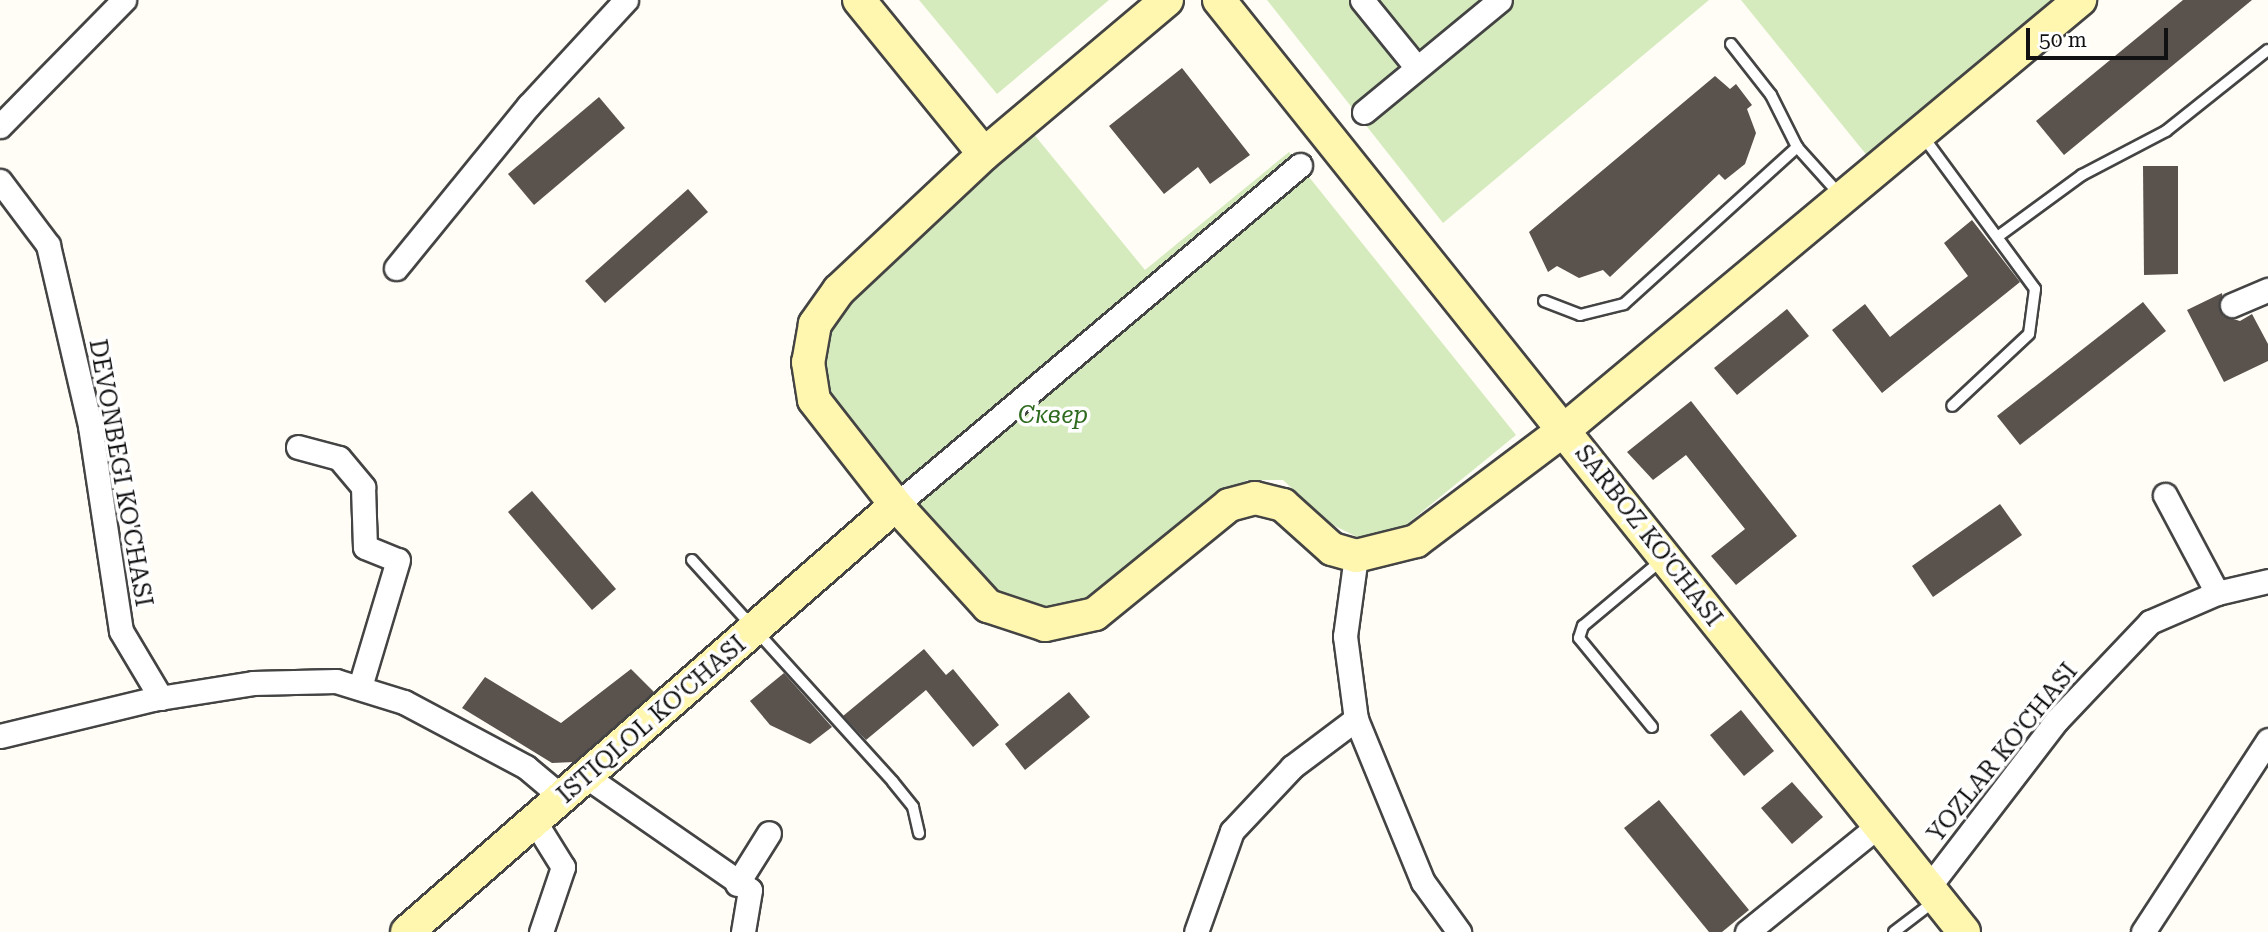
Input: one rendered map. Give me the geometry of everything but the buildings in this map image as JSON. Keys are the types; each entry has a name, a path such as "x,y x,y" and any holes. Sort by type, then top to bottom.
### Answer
{"main road":[{"path":"859,0 984,153"},
{"path":"1167,0 984,153 839,290 815,324 808,362 814,400 896,505 988,606 1045,625 1096,614 1229,505 1255,498 1283,505 1332,549 1356,556 1416,541 1564,430 2080,0"},
{"name":"SARBOZ KO'CHASI","path":"1219,0 1964,932"},
{"name":"ISTIQLOL KO'CHASI","path":"407,932 896,505"}],"street":[{"path":"0,126 124,0"},
{"path":"396,268 529,105 626,0"},
{"path":"1362,0 1418,68"},
{"path":"1364,113 1500,0"},
{"path":"896,505 1300,165"},
{"name":"DEVONBEGI KO'CHASI","path":"0,181 48,245 90,426 121,631 161,698"},
{"path":"2232,305 2268,289"},
{"path":"298,447 339,458 363,487 365,547 398,560 360,687"},
{"path":"2165,495 2217,593"},
{"path":"1356,556 1345,636 1356,719 1423,881 1459,932"},
{"name":"YOZLAR KO'CHASI","path":"1933,893 2057,720 2150,622 2217,593 2268,581"},
{"path":"0,736 161,698 253,683 336,681 404,702 526,767 563,798"},
{"path":"1196,932 1232,831 1292,766 1356,719"},
{"path":"2143,932 2264,755"},
{"path":"587,777 753,895 743,932"},
{"path":"535,822 563,867 541,932"},
{"path":"1747,932 1879,825"},
{"path":"737,884 769,833"}],"lane":[{"path":"1731,44 1771,95 1797,147 1843,198"},
{"path":"2000,234 2082,175 2166,131 2268,50"},
{"path":"1921,133 2000,234 2035,289 2036,314 2029,334 1952,406"},
{"path":"1544,301 1580,315 1624,304 1797,147"},
{"path":"1652,727 1579,638 1583,626 1665,557"},
{"path":"692,560 758,627 913,807 919,832"},
{"path":"1894,932 1933,893"}],"green space":[{"path":"919,0 1109,0 997,94"},
{"path":"1267,0 1709,0 1443,223"},
{"path":"1741,0 2057,0 1869,158"},
{"name":"Сквер","path":"1032,132 1145,270 1289,152 1516,435 1396,533 1357,537 1327,522 1283,480 1247,480 1099,604 1021,612 958,578 822,399 814,349 846,290"}]}
